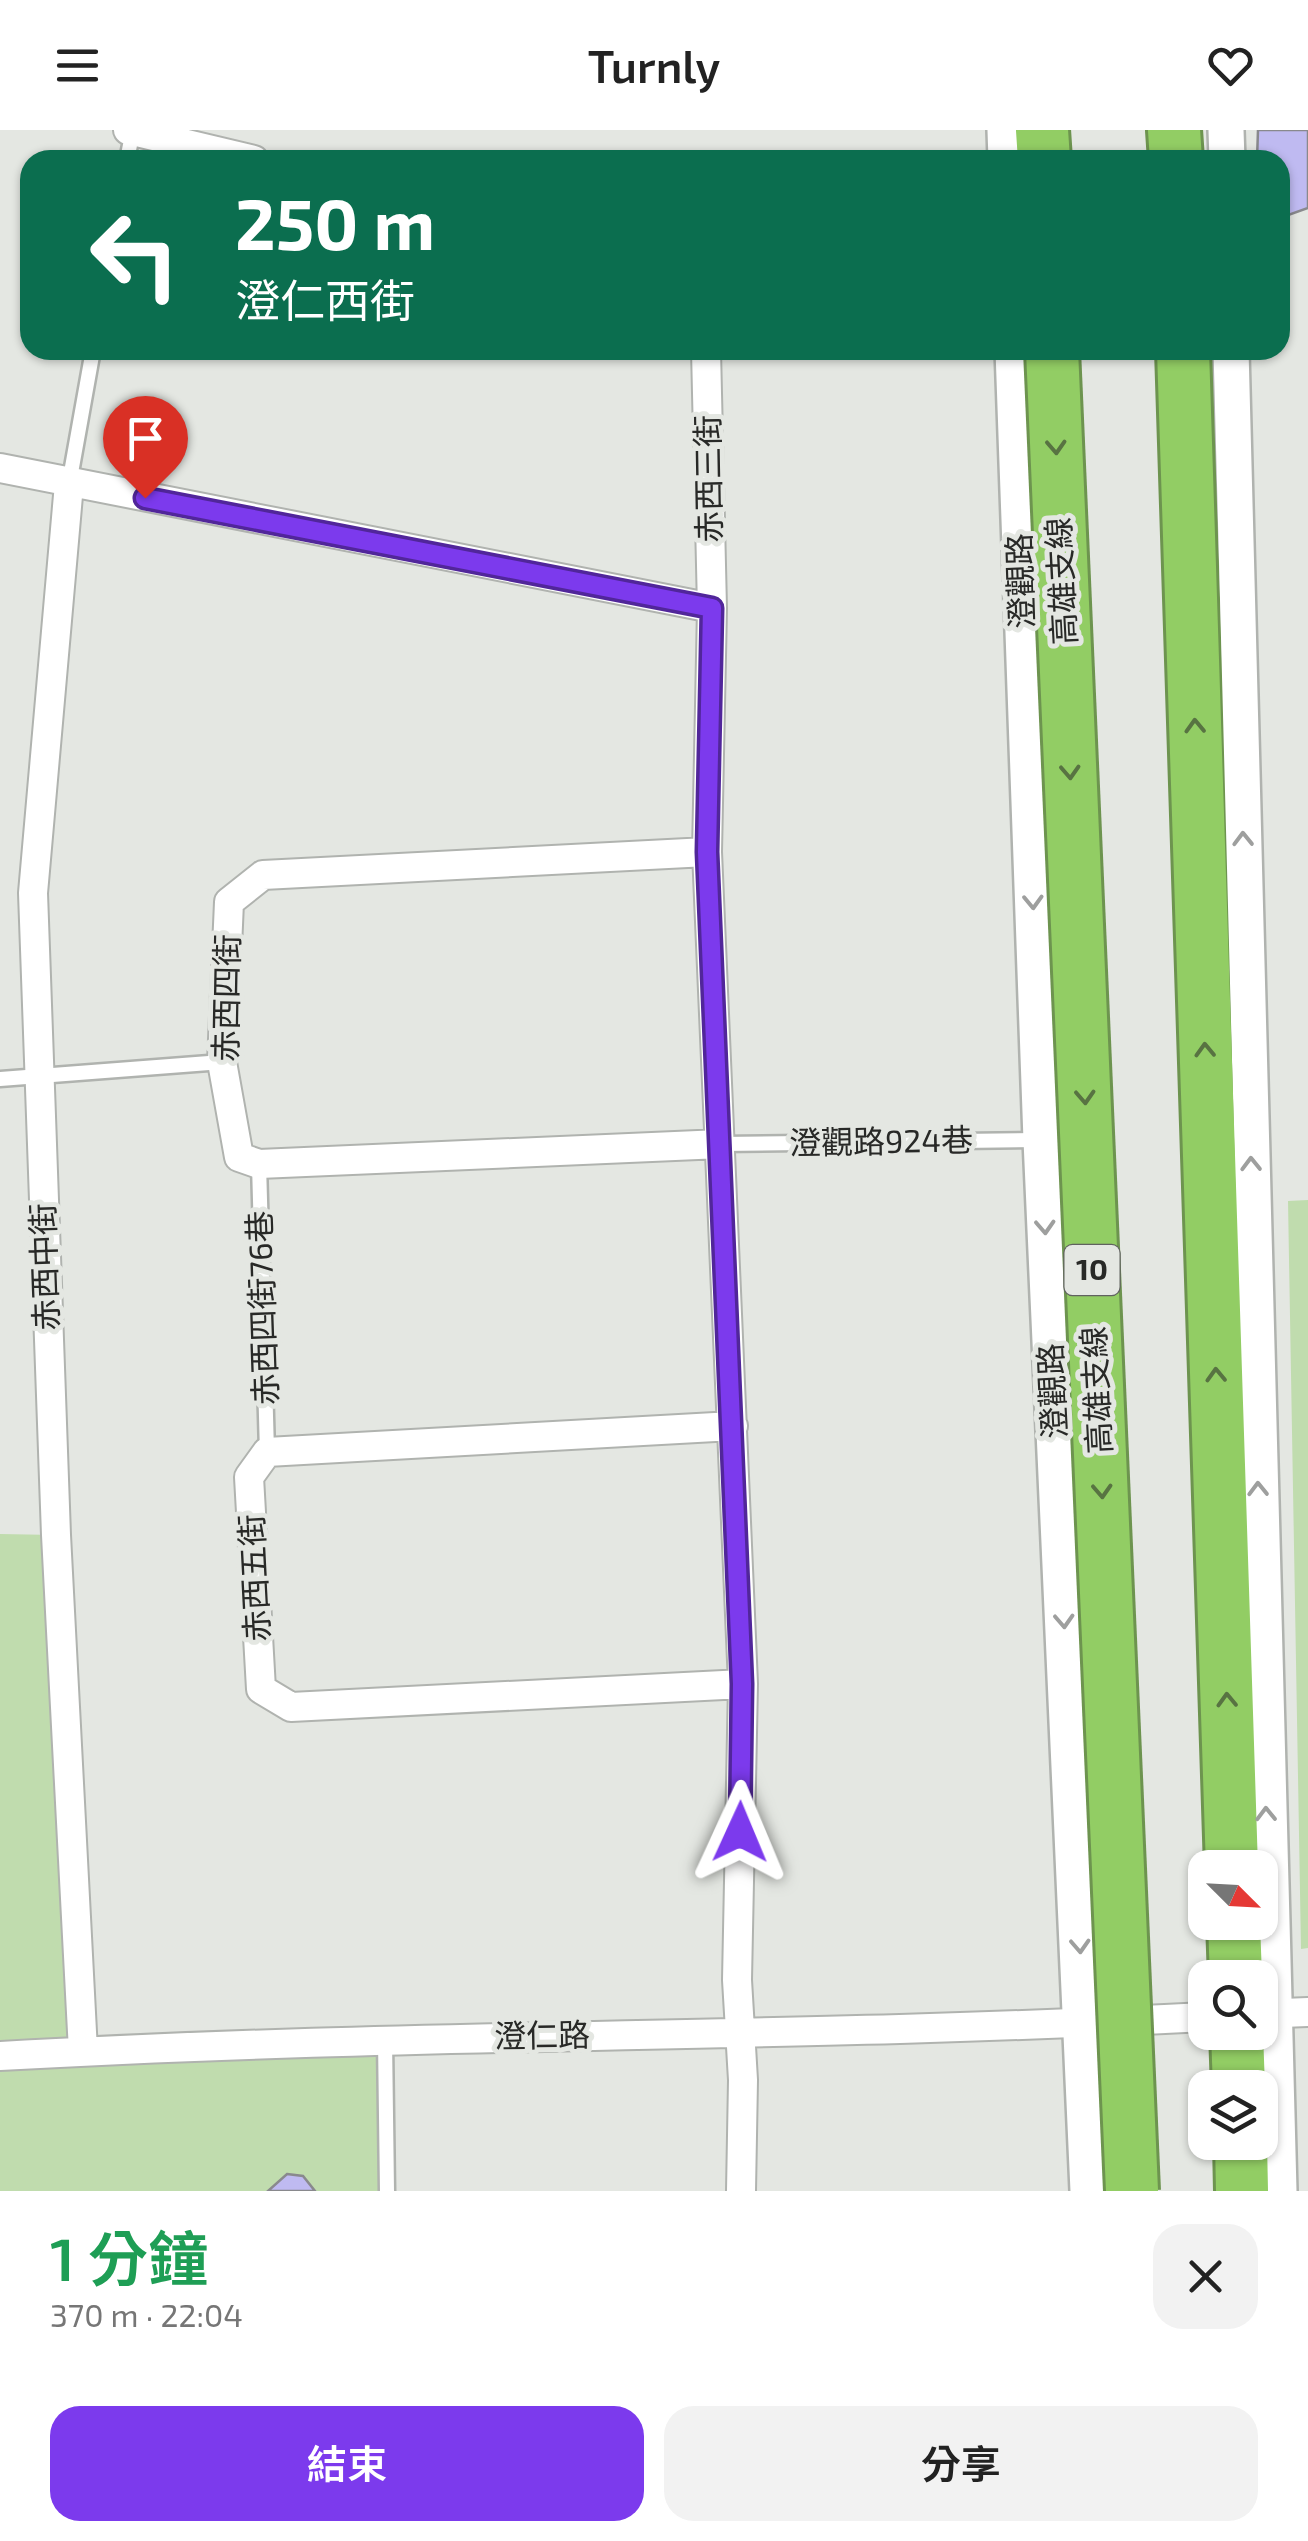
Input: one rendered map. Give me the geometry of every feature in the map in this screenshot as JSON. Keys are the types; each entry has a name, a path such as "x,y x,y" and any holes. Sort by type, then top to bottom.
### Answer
{"highway":[{"name":"高雄支線","path":"1052,360 1132,2191"},
{"path":"1183,360 1231,1850"},
{"path":"1241,2160 1242,2191"}],"street":[{"path":"131,130 213,150"},
{"name":"赤西三街","path":"706,360 712,608 707,852 742,1684 737,1980 741,2191"},
{"name":"澄觀路","path":"1013,360 1041,1140 1084,2024 1088,2191"},
{"path":"1231,360 1250,1960"},
{"path":"0,468 712,608"},
{"name":"赤西中街","path":"69,484 33,893 37,1073 83,2051"},
{"name":"赤西四街","path":"259,1164 239,1157 222,1062 229,902 263,875 707,852"},
{"path":"259,1164 721,1144"},
{"path":"267,1452 733,1426"},
{"name":"赤西五街","path":"267,1452 249,1477 261,1688 291,1708 742,1684"},
{"path":"1278,2011 1308,2012"},
{"name":"澄仁路","path":"0,2056 385,2040 1084,2024 1188,2018"},
{"path":"1257,2050 1278,2191"}],"lane":[{"path":"69,484 91,360"},
{"path":"0,1079 37,1073 222,1062"},
{"name":"澄觀路924巷","path":"721,1144 1041,1140"},
{"name":"赤西四街76巷","path":"259,1164 267,1452"},
{"path":"385,2040 387,2191"}],"green space":[{"path":"1308,1200 1308,1948 1301,1949 1288,1201"},
{"path":"0,1534 56,1535 83,2050 385,2040 387,2191 0,2191"}],"building":[{"path":"1258,130 1308,130 1308,208 1290,214 1290,150 1257,150"},
{"path":"287,2174 303,2176 315,2191 268,2191"}],"route":[{"path":"145,498 712,608 707,852 742,1684 740,1832"}]}
